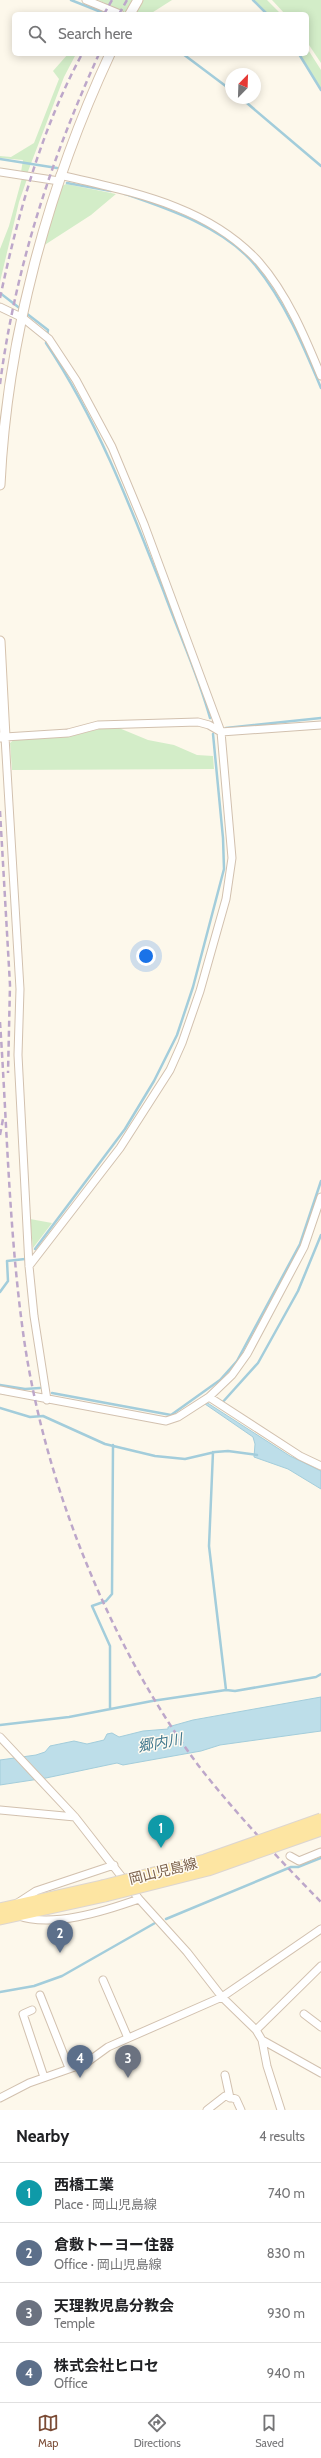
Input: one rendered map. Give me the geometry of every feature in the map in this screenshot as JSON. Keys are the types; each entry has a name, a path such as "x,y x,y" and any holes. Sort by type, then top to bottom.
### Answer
{"main road":[{"name":"岡山児島線","path":"103,1891 205,1860 321,1819"},
{"name":"岡山児島線","path":"0,1909 16,1910 208,1870 321,1830"},
{"name":"岡山児島線","path":"0,1919 16,1910"}],"street":[{"path":"86,0 115,12"},
{"path":"131,12 138,0"},
{"path":"0,485 6,413 24,313 40,244 60,178 109,56"},
{"path":"0,172 106,184 165,203 201,218 236,240 260,263 286,303 321,376"},
{"path":"0,307 24,313 47,337 76,380 112,447 144,524 222,732 232,858 230,878 200,991 185,1036 170,1070 120,1148 29,1266"},
{"path":"0,641 2,737 20,988 18,1055 29,1266 34,1316 47,1400"},
{"path":"2,737 68,733 98,725 198,722 209,725 222,732 321,724"},
{"path":"0,1390 47,1400 166,1421 173,1420 204,1400 232,1375 247,1354 304,1247 321,1197"},
{"path":"204,1400 220,1404 300,1456 321,1466"},
{"path":"0,1737 75,1817 114,1865 139,1899 187,1952 222,1997 256,2030 262,2040 267,2066 281,2110"},
{"path":"0,1810 75,1817"},
{"path":"290,1856 299,1861 321,1852"},
{"path":"114,1865 36,1890 16,1910 38,1922 104,1911 139,1899"},
{"path":"0,2098 44,2077 86,2062 108,2047 222,1997 321,1929"},
{"path":"256,2030 321,1966"},
{"path":"103,1980 128,2038"},
{"path":"40,1995 68,2068"},
{"path":"32,2010 23,2014 44,2077"},
{"path":"304,2014 321,2026"},
{"path":"262,2040 321,2073"},
{"path":"225,2075 230,2098"},
{"path":"207,2110 225,2096 236,2099 241,2110"}],"green space":[{"path":"98,0 172,0 153,12 123,12"},
{"path":"254,0 267,0 279,12 266,12"},
{"path":"272,0 321,0 321,63 309,45 309,12 283,12"},
{"path":"309,51 321,70 321,89 301,56 309,56"},
{"path":"66,56 75,56 64,77 27,174 21,172 23,160 0,158 0,156 11,157 34,143 59,79 53,71"},
{"path":"22,178 27,179 19,202 0,282 0,249 9,226"},
{"path":"66,184 116,194 91,215 43,246 62,186"},
{"path":"119,728 148,740 174,745 197,755 213,756 214,769 12,770 10,743 15,739 67,737 99,729"},
{"path":"30,1219 52,1223 33,1248"}],"water":[{"path":"206,1402 290,1456 321,1471 321,1489 288,1469 254,1457 255,1444 253,1437 205,1404"},
{"name":"郷内川","path":"321,1697 321,1731 220,1745 201,1751 123,1765 117,1763 46,1778 0,1785 0,1760 36,1755 45,1752 50,1746 74,1741 87,1744 104,1740 107,1734 112,1733 119,1737 143,1731 168,1729 168,1727 193,1720"}],"waterway":[{"path":"71,0 101,12"},
{"path":"253,0 265,12"},
{"path":"186,56 225,86"},
{"path":"300,56 321,90"},
{"path":"248,104 321,166"},
{"path":"0,159 57,168"},
{"path":"67,183 111,191"},
{"path":"125,194 160,206 195,221 228,240 243,252 266,279 284,309 300,340 321,388"},
{"path":"0,293 22,310"},
{"path":"26,313 48,330 46,343 65,373 98,434 126,498 189,656 210,718"},
{"path":"226,728 321,718"},
{"path":"35,1249 125,1129 154,1081 177,1035 193,987 224,869 223,838 213,734"},
{"path":"52,1393 171,1415 220,1380 237,1361 300,1244 321,1181"},
{"path":"221,1404 258,1363 298,1291 321,1235"},
{"path":"0,1292 8,1281 7,1261 25,1259"},
{"path":"0,1385 25,1389 40,1388"},
{"path":"0,1408 30,1417 43,1416 105,1444 155,1456 185,1459 215,1452 228,1451 257,1455"},
{"path":"110,1709 110,1646 92,1606 106,1601 112,1594 113,1445"},
{"path":"213,1452 209,1546 226,1690"},
{"path":"0,1725 69,1717 152,1701 226,1690 235,1691 316,1677 321,1674"},
{"path":"166,1919 291,1867 298,1867 321,1858"},
{"path":"0,1992 34,1986 62,1976 155,1923"}],"railway":[{"path":"105,12 112,0"},
{"path":"120,12 127,0"},
{"path":"0,298 32,173 54,112 81,56"},
{"path":"0,384 15,299 37,215 65,134 98,56"},
{"path":"0,811 10,985 8,1073"},
{"path":"0,1022 11,1216 23,1332 33,1388 46,1445 64,1502 85,1559 109,1614 136,1668 166,1718 198,1765 227,1801 321,1902"},
{"path":"0,1135 3,1119"}],"place":[{"name":"西橋工業","path":"161,1848"},
{"name":"倉敷トーヨー住器","path":"60,1953"},
{"name":"株式会社ヒロセ","path":"80,2078"},
{"name":"天理教児島分教会","path":"128,2078"}]}
